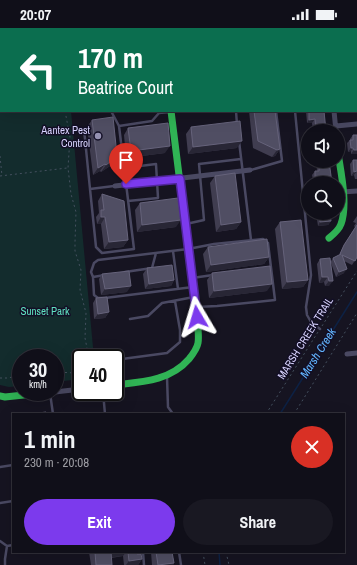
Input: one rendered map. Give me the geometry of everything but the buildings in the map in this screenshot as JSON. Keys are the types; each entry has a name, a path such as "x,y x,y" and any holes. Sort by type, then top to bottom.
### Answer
{"street":[{"path":"124,384 167,377 187,363 195,351 198,343 196,307 171,112"},
{"path":"334,112 335,124"},
{"path":"345,127 357,124"},
{"path":"115,186 250,170"},
{"path":"345,192 357,191"},
{"path":"329,238 341,223 341,220"},
{"path":"347,354 357,353"},
{"path":"0,396 12,396"}],"lane":[{"path":"84,129 96,247 102,253 134,249 119,126 112,112"},
{"path":"119,126 152,121 159,113 171,112"},
{"path":"236,112 238,127"},
{"path":"250,170 282,161 276,112"},
{"path":"295,112 311,275 306,307 307,315 311,322 320,329"},
{"path":"238,135 251,240"},
{"path":"185,224 204,220 199,164 241,158"},
{"path":"124,168 156,164 158,198 128,201"},
{"path":"90,189 115,186"},
{"path":"193,287 98,298 94,296 93,277 91,272 94,263 98,260 251,240 263,239 268,243 275,300 196,307"},
{"path":"173,251 178,289"},
{"path":"122,272 152,268 156,253"},
{"path":"264,269 271,268"},
{"path":"93,277 108,274"},
{"path":"192,278 219,274"},
{"path":"130,319 148,316 162,303 194,297"},
{"path":"124,359 167,353 180,342 180,330 175,301"},
{"path":"167,377 168,407 172,413"},
{"path":"52,401 53,413"},
{"path":"103,401 105,413"},
{"path":"0,467 12,465"},
{"path":"0,503 12,501"},
{"path":"0,541 7,546 12,545"},
{"path":"5,565 4,559 7,546"},
{"path":"143,553 144,565"},
{"path":"179,553 181,565"}],"path":[{"path":"65,112 70,137 68,168 71,194 76,212 75,242 81,270 80,290 86,313 85,338 87,349"},
{"path":"0,156 2,176"},
{"path":"0,176 68,168"},
{"name":"MARSH CREEK TRAIL","path":"267,413 357,271"},
{"path":"295,413 357,314"},
{"path":"0,378 12,377"},
{"path":"203,553 205,565"},
{"path":"226,553 229,565"}],"green space":[{"name":"Sunset Park","path":"0,112 71,112 93,349 72,349 72,380 64,381 64,349 12,349 12,387 0,385"}],"waterway":[{"name":"Marsh Creek","path":"281,413 357,292"},
{"name":"Marsh Creek","path":"219,553 220,565"}],"traffic: fast":[{"path":"124,384 155,379 173,372 189,359 198,343 198,327 171,112"},
{"path":"329,238 339,228 343,216 344,198 340,168"},
{"path":"0,396 12,396"}],"place":[{"name":"Aantex Pest Control","path":"98,136"}],"route":[{"path":"126,184 180,179 197,317"}]}
